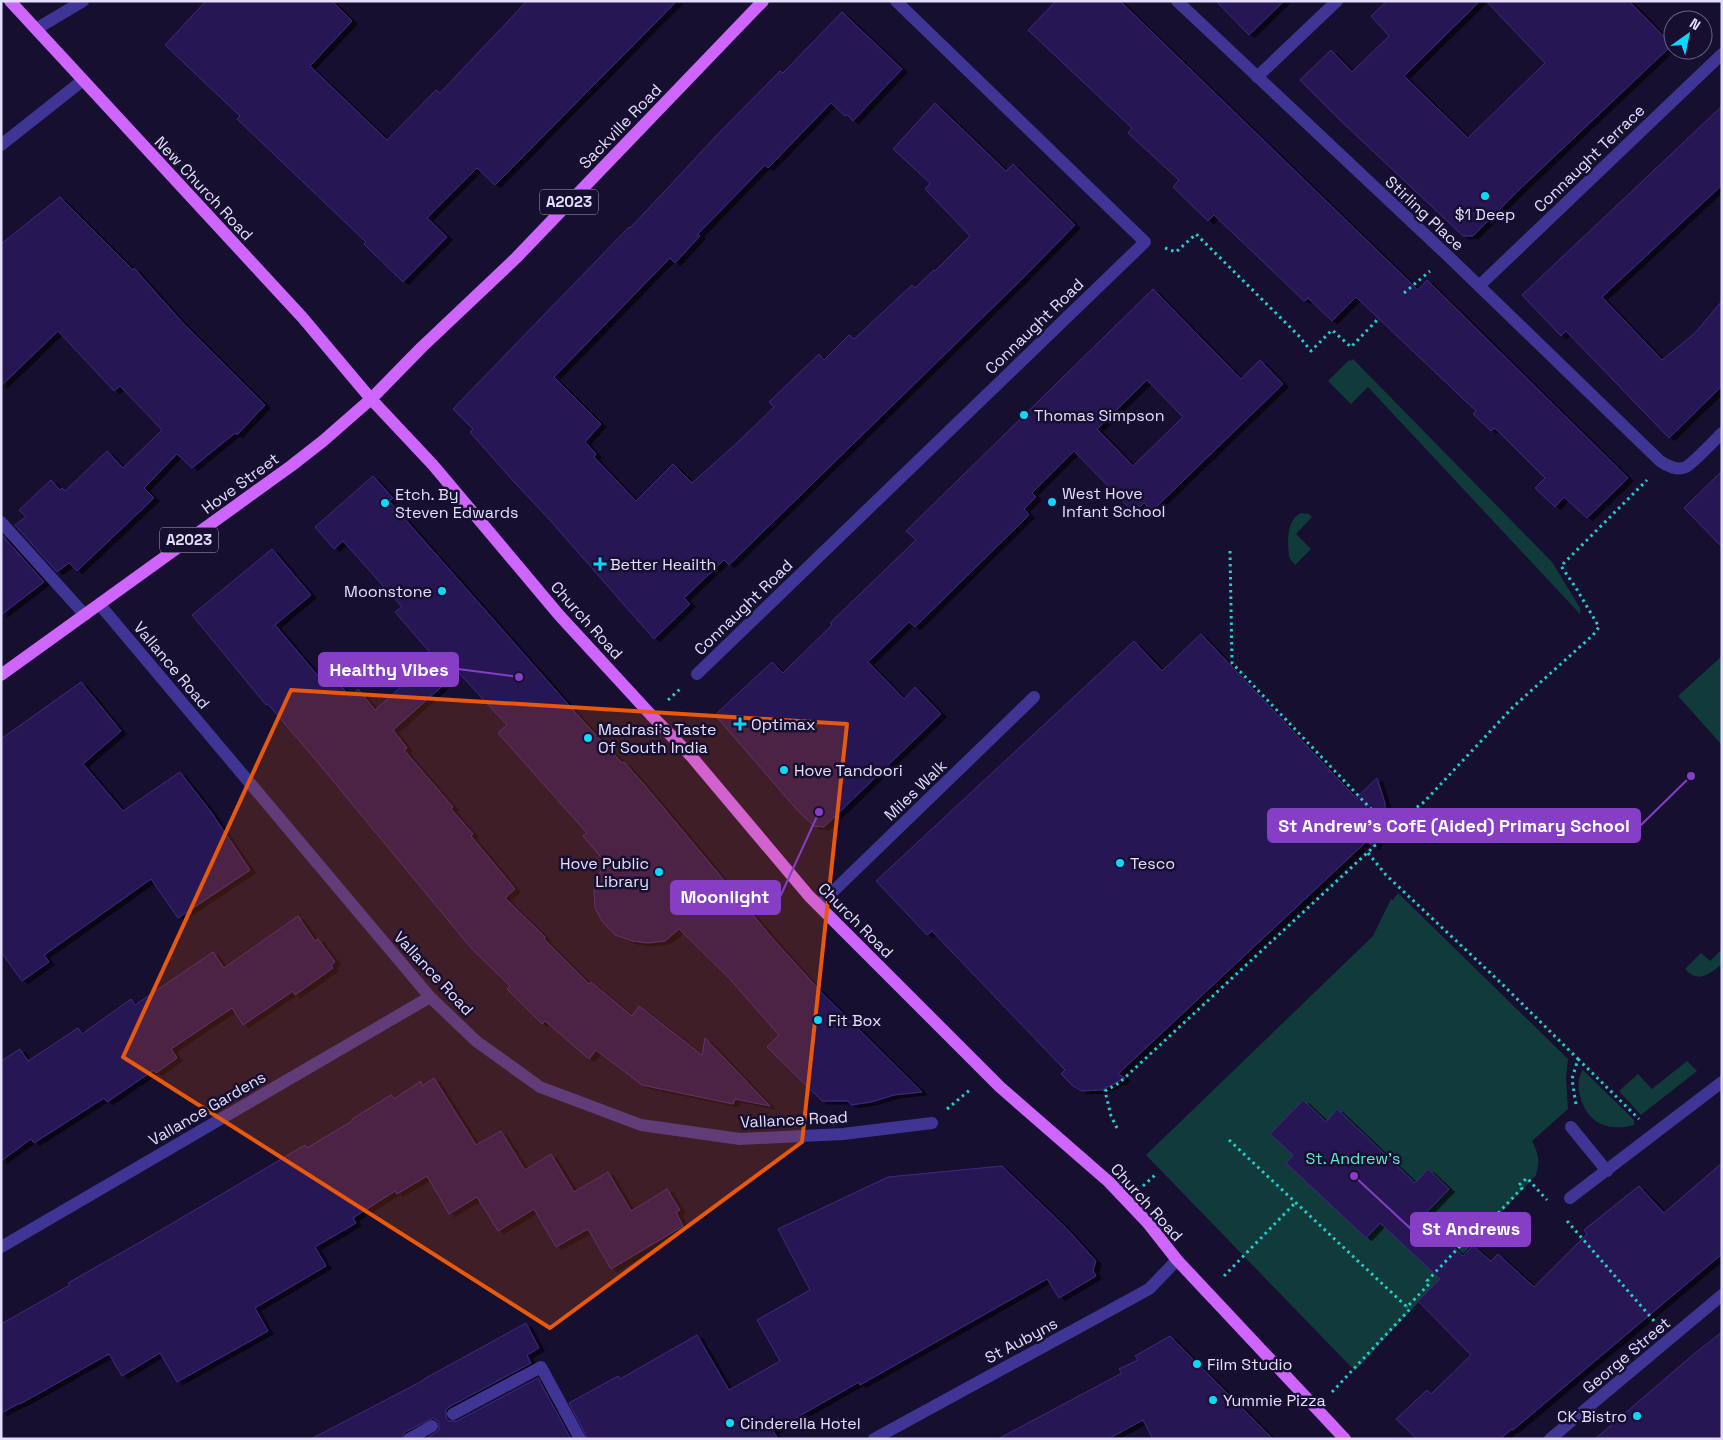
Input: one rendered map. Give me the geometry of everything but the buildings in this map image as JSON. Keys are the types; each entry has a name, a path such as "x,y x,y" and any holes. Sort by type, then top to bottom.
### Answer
{"main road":[{"name":"New Church Road","path":"10,1 302,317 371,399"},
{"name":"Sackville Road","path":"371,399 422,347 516,258 763,1"},
{"name":"Hove Street","path":"1,675 298,461 371,399"},
{"name":"Church Road","path":"371,399 433,465 559,615 651,715 692,756 809,896 988,1075 1109,1182 1147,1222 1177,1260 1346,1439"}],"street":[{"path":"36,29 83,1"},
{"path":"896,1 1145,242"},
{"name":"Stirling Place","path":"1177,1 1447,255 1648,451 1663,463"},
{"path":"1257,77 1338,1"},
{"name":"Connaught Terrace","path":"1479,286 1722,54"},
{"path":"1,145 82,81"},
{"name":"Connaught Road","path":"697,674 1145,242"},
{"path":"1663,463 1678,468 1687,466 1722,433"},
{"path":"1,522 85,615"},
{"name":"Vallance Road","path":"100,605 430,997 476,1040 540,1087 640,1125 740,1139 843,1134 932,1123"},
{"name":"Miles Walk","path":"819,905 1034,698"},
{"name":"Vallance Gardens","path":"1,1247 430,997"},
{"path":"1570,1198 1722,1082"},
{"path":"1570,1127 1607,1171"},
{"name":"St Aubyns","path":"874,1439 1149,1289 1177,1260"},
{"name":"George Street","path":"1550,1439 1722,1295"},
{"path":"453,1414 542,1367 580,1439"},
{"path":"408,1439 432,1426"}],"path":[{"path":"1145,242 1176,252 1196,234 1298,335 1311,351 1332,330 1351,347 1378,319"},
{"path":"1404,293 1447,255"},
{"path":"1117,1128 1111,1116 1105,1091 1119,1083 1368,853 1395,823 1424,802 1514,707 1599,627 1561,566 1663,463"},
{"path":"1230,551 1232,663 1390,829"},
{"path":"651,715 697,674"},
{"path":"1368,853 1386,875 1500,982 1655,1134"},
{"path":"1570,1127 1565,1119 1577,1110 1572,1080 1578,1059"},
{"path":"932,1123 988,1075"},
{"path":"1229,1140 1410,1309 1347,1376"},
{"path":"1407,1307 1429,1284 1427,1281 1463,1244 1466,1247 1522,1188 1519,1185 1527,1178 1550,1202"},
{"path":"1236,1264 1296,1203"},
{"path":"1562,1216 1670,1339"}],"highlighted area":[{"path":"291,690 847,724 802,1142 550,1328 123,1057"}],"green space":[{"path":"1353,359 1552,562 1580,608 1580,614 1368,387 1351,404 1328,381 1349,360"},
{"path":"1301,513 1309,514 1312,517 1296,534 1311,549 1295,565 1289,556 1288,537 1293,520"},
{"path":"1722,656 1722,745 1678,696"},
{"name":"St. Andrew's","path":"1398,893 1568,1059 1566,1078 1568,1109 1532,1141 1538,1158 1536,1175 1355,1371 1146,1155 1373,936 1391,899 1393,900"},
{"path":"1722,949 1722,964 1708,974 1699,977 1690,974 1685,969 1701,953 1710,961"},
{"path":"1687,1061 1697,1071 1641,1115 1619,1091 1638,1074 1652,1089"},
{"path":"1583,1070 1634,1120 1634,1125 1625,1127 1607,1126 1593,1119 1583,1105 1580,1096 1579,1080"}],"place":[{"name":"$1 Deep","path":"1485,196"},
{"name":"Thomas Simpson","path":"1024,415"},
{"name":"West Hove Infant School","path":"1052,502"},
{"name":"Etch. By Steven Edwards","path":"385,503"},
{"name":"Better Heailth","path":"600,564"},
{"name":"Moonstone","path":"442,591"},
{"name":"Healthy Vibes","path":"519,677"},
{"name":"Optimax","path":"740,724"},
{"name":"Madrasi's Taste Of South India","path":"588,738"},
{"name":"Hove Tandoori","path":"784,770"},
{"name":"St Andrew's CofE (Aided) Primary School","path":"1691,776"},
{"name":"Moonlight","path":"819,812"},
{"name":"Tesco","path":"1120,863"},
{"name":"Hove Public Library","path":"659,872"},
{"name":"Fit Box","path":"818,1020"},
{"name":"St Andrews","path":"1354,1176"},
{"name":"Film Studio","path":"1197,1364"},
{"name":"Yummie Pizza","path":"1213,1400"},
{"name":"CK Bistro","path":"1637,1416"},
{"name":"Cinderella Hotel","path":"730,1423"}]}
